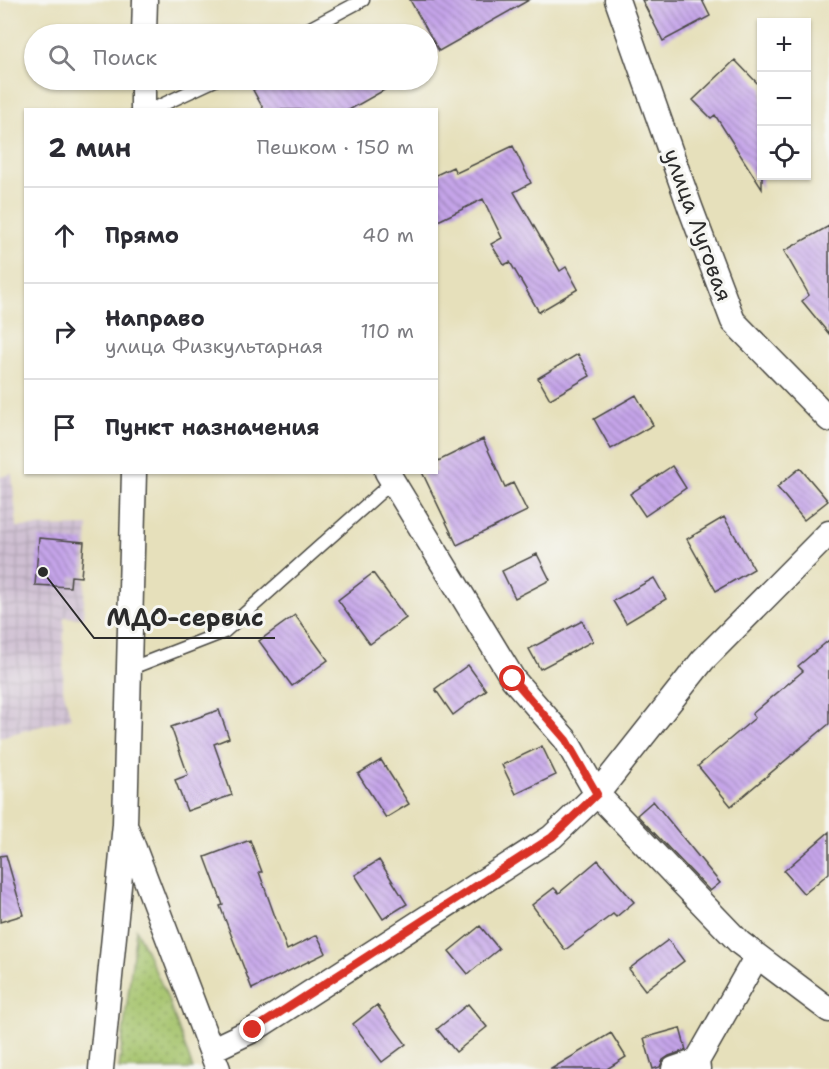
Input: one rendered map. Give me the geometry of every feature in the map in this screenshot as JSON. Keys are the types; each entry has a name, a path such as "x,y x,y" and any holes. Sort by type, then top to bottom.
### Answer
{"street":[{"path":"144,24 145,0"},
{"name":"улица Луговая","path":"617,0 733,321 829,419"},
{"path":"143,90 143,108"},
{"path":"101,1069 125,824 134,474"},
{"path":"389,477 513,679 566,740 597,794 740,943 829,1010"},
{"path":"125,824 215,1059 253,1030 552,837 597,794 703,660 829,533"},
{"path":"674,1069 698,1065 757,956"}],"lane":[{"path":"319,24 363,0"},
{"path":"156,108 194,90"},
{"path":"129,669 224,632 389,477"}],"shaded area":[{"path":"12,474 17,527 88,526 83,618 64,617 63,689 71,718 0,737 0,477"}],"green space":[{"path":"136,929 166,994 193,1069 119,1069"}],"building":[{"path":"410,0 529,0 439,51 438,24 424,24"},
{"path":"642,0 702,0 710,16 663,41"},
{"path":"735,60 757,83 757,180 762,180 762,189 715,115 711,118 693,100"},
{"path":"253,90 384,90 353,108 263,108"},
{"path":"513,146 531,183 514,192 560,271 566,267 578,289 539,312 510,262 504,265 491,244 502,238 483,199 438,221 438,174 453,167 456,173"},
{"path":"829,226 829,334 802,301 809,295 784,251"},
{"path":"578,354 590,376 550,399 538,378"},
{"path":"636,395 653,425 611,449 594,419"},
{"path":"483,439 505,487 513,483 527,511 457,545 423,474 438,474 438,461"},
{"path":"672,466 686,488 645,516 630,494"},
{"path":"800,468 828,501 804,520 777,487"},
{"path":"724,517 754,569 716,591 687,539"},
{"path":"39,538 84,542 81,577 71,576 70,587 35,585"},
{"path":"537,554 550,580 515,598 502,571"},
{"path":"373,573 406,618 370,644 338,600"},
{"path":"654,578 666,599 626,623 613,601"},
{"path":"295,615 328,660 292,686 259,641"},
{"path":"582,621 593,641 540,669 529,649"},
{"path":"829,640 829,724 731,806 698,766 755,718 752,714 803,671 798,666"},
{"path":"468,665 486,690 453,715 435,689"},
{"path":"219,710 229,738 214,744 232,795 187,811 175,780 188,775 171,727"},
{"path":"542,746 556,775 516,794 502,765"},
{"path":"381,760 409,804 386,818 358,774"},
{"path":"653,801 720,883 710,891 637,815"},
{"path":"829,832 829,873 804,894 784,871"},
{"path":"250,840 287,950 317,935 326,953 252,989 220,906 223,905 205,857"},
{"path":"6,855 23,915 0,922 0,856"},
{"path":"379,860 407,904 383,919 355,875"},
{"path":"598,860 634,902 616,917 613,914 565,950 532,905 554,888 559,893"},
{"path":"480,926 499,949 468,974 449,951"},
{"path":"668,940 684,961 645,990 629,969"},
{"path":"468,1004 487,1027 456,1052 437,1029"},
{"path":"377,1005 406,1044 382,1062 353,1024"},
{"path":"680,1028 686,1050 669,1056 663,1060 660,1067 653,1069 644,1038"},
{"path":"611,1033 626,1057 607,1069 551,1069"}],"place":[{"name":"МДО-сервис","path":"43,572"}],"route":[{"path":"253,1030 552,837 597,794 566,740 513,679"}]}
